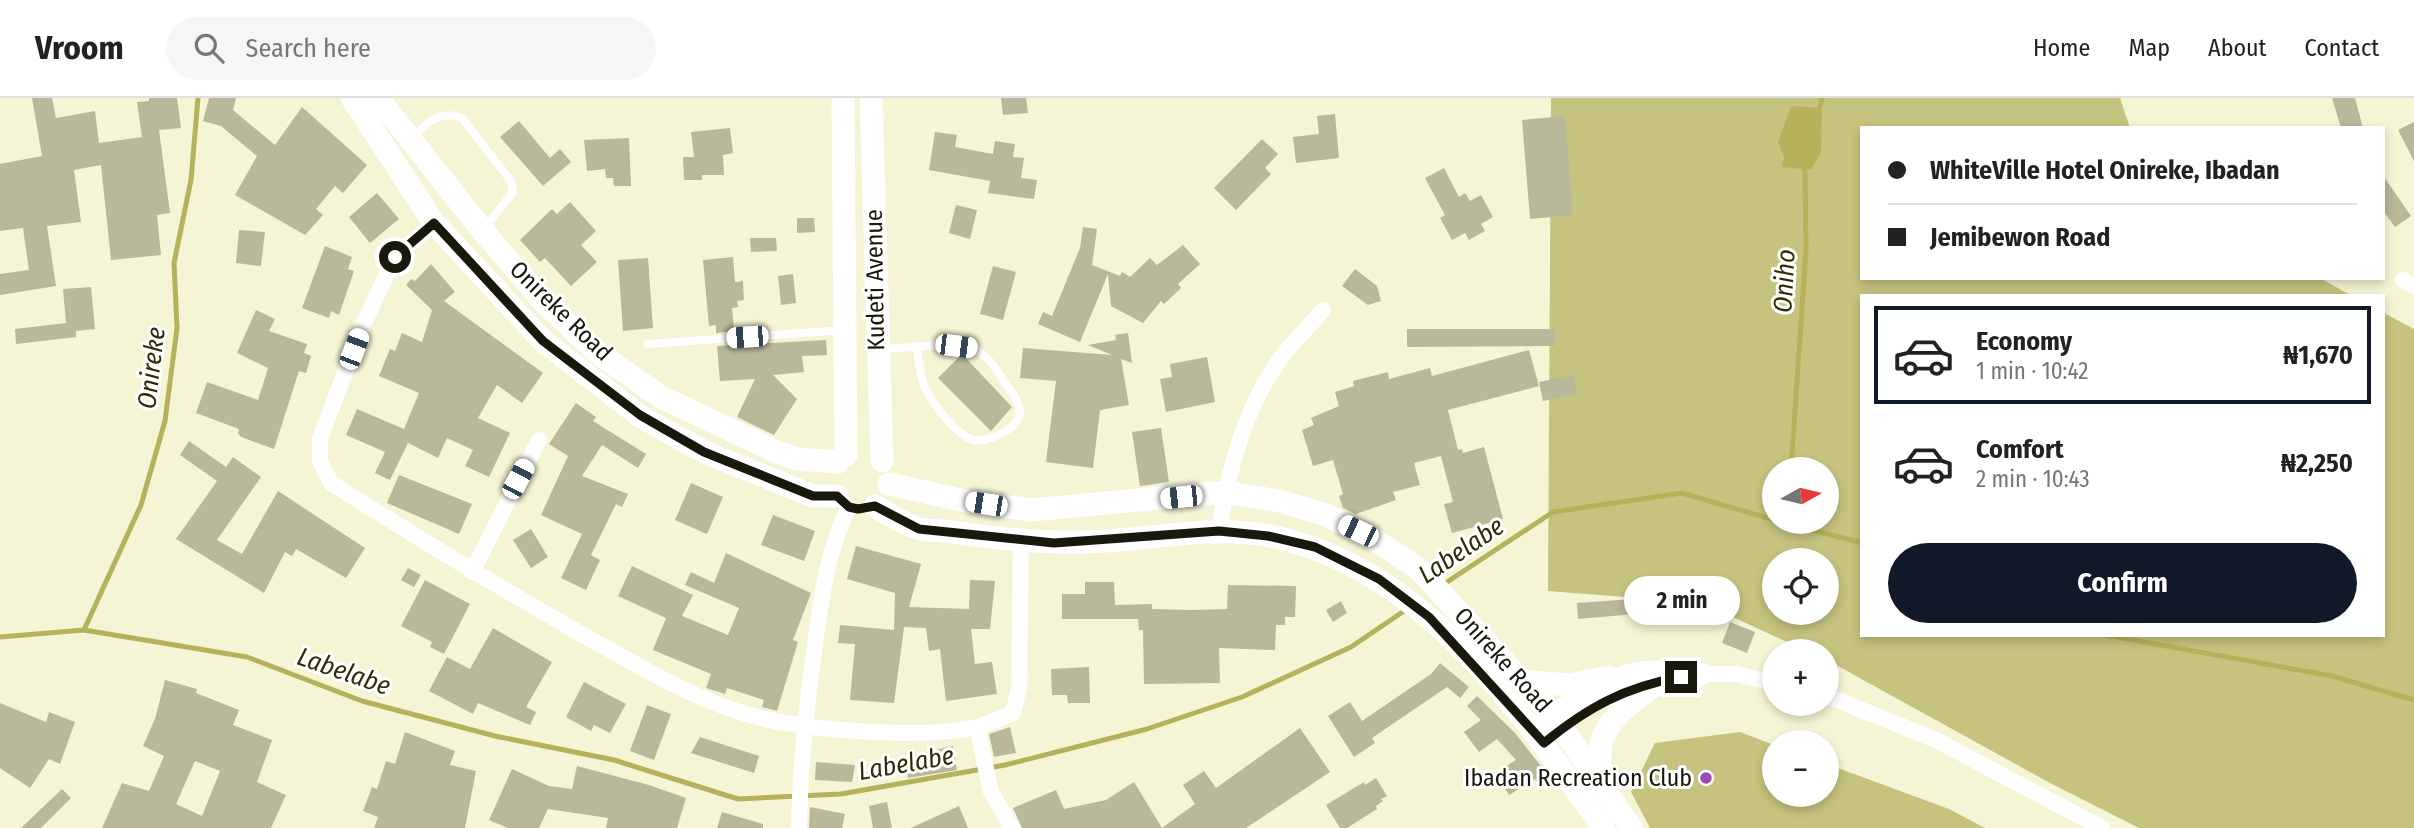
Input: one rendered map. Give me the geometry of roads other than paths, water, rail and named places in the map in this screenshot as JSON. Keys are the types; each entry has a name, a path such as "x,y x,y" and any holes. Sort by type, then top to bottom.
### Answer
{"main road":[{"name":"Kudeti Avenue","path":"842,459 847,330 843,98"},
{"name":"Kudeti Avenue","path":"871,98 882,461"},
{"name":"Onireke Road","path":"361,99 412,139 483,231 544,302 598,353 661,397 777,452 797,459 842,459"},
{"name":"Onireke Road","path":"361,99 434,223 543,341 640,415 704,452 813,496 843,502"},
{"path":"865,452 882,461 888,472 889,484 887,493 875,506 858,509 843,502 833,485 842,459 865,452"},
{"name":"Onireke Road","path":"889,484 965,501 1031,510 1225,492 1279,501 1324,514 1375,540 1419,570 1559,722 1631,828"},
{"name":"Onireke Road","path":"875,506 919,529 1021,540 1096,542 1219,531 1268,536 1315,547 1355,565 1429,617 1539,737 1603,828"},
{"path":"1539,737 1601,687 1623,678 1649,672 1701,674"},
{"path":"1559,722 1612,696 1661,681 1701,674"},
{"path":"1522,681 1568,685 1599,678 1623,678"},
{"path":"1602,786 1600,757 1604,735 1629,703 1661,681"}],"street":[{"path":"434,223 395,257 362,327 320,439 320,461 331,483 472,572 641,667 708,701 756,717 803,726 890,731 977,727 1013,713 1019,688 1021,540"},
{"path":"1219,531 1225,492 1255,403 1268,379 1323,310"},
{"path":"472,572 539,440"},
{"path":"799,828 803,726 823,583 843,502"},
{"path":"1701,674 1736,674 1762,680"},
{"path":"1839,701 1936,740 2102,828"},
{"path":"977,727 991,792 1012,828"}],"lane":[{"path":"412,139 428,121 452,114 462,118 512,181 513,192 483,231"},
{"path":"648,344 847,330"},
{"path":"877,349 956,346 974,349 986,357 1019,402 1020,416 1015,427 988,440 975,440 962,435 927,392 920,373 917,349"}],"waterway":[{"name":"Onireke","path":"84,630 141,505 165,421 177,328 174,263 191,180 198,98"},
{"name":"Oniho","path":"1818,114 1822,98"},
{"name":"Oniho","path":"1792,457 1806,249 1805,165"},
{"name":"Labelabe","path":"1441,586 1553,512 1682,493 1762,516"},
{"name":"Labelabe","path":"1827,534 1860,542"},
{"name":"Labelabe","path":"0,637 84,630 247,657 362,701 495,736 614,760 738,799 841,794 1005,765 1147,729 1242,697 1351,647 1407,609"},
{"name":"Labelabe","path":"2116,637 2332,676 2414,700"}],"place":[{"name":"Ibadan Recreation Club","path":"1706,778"}]}
